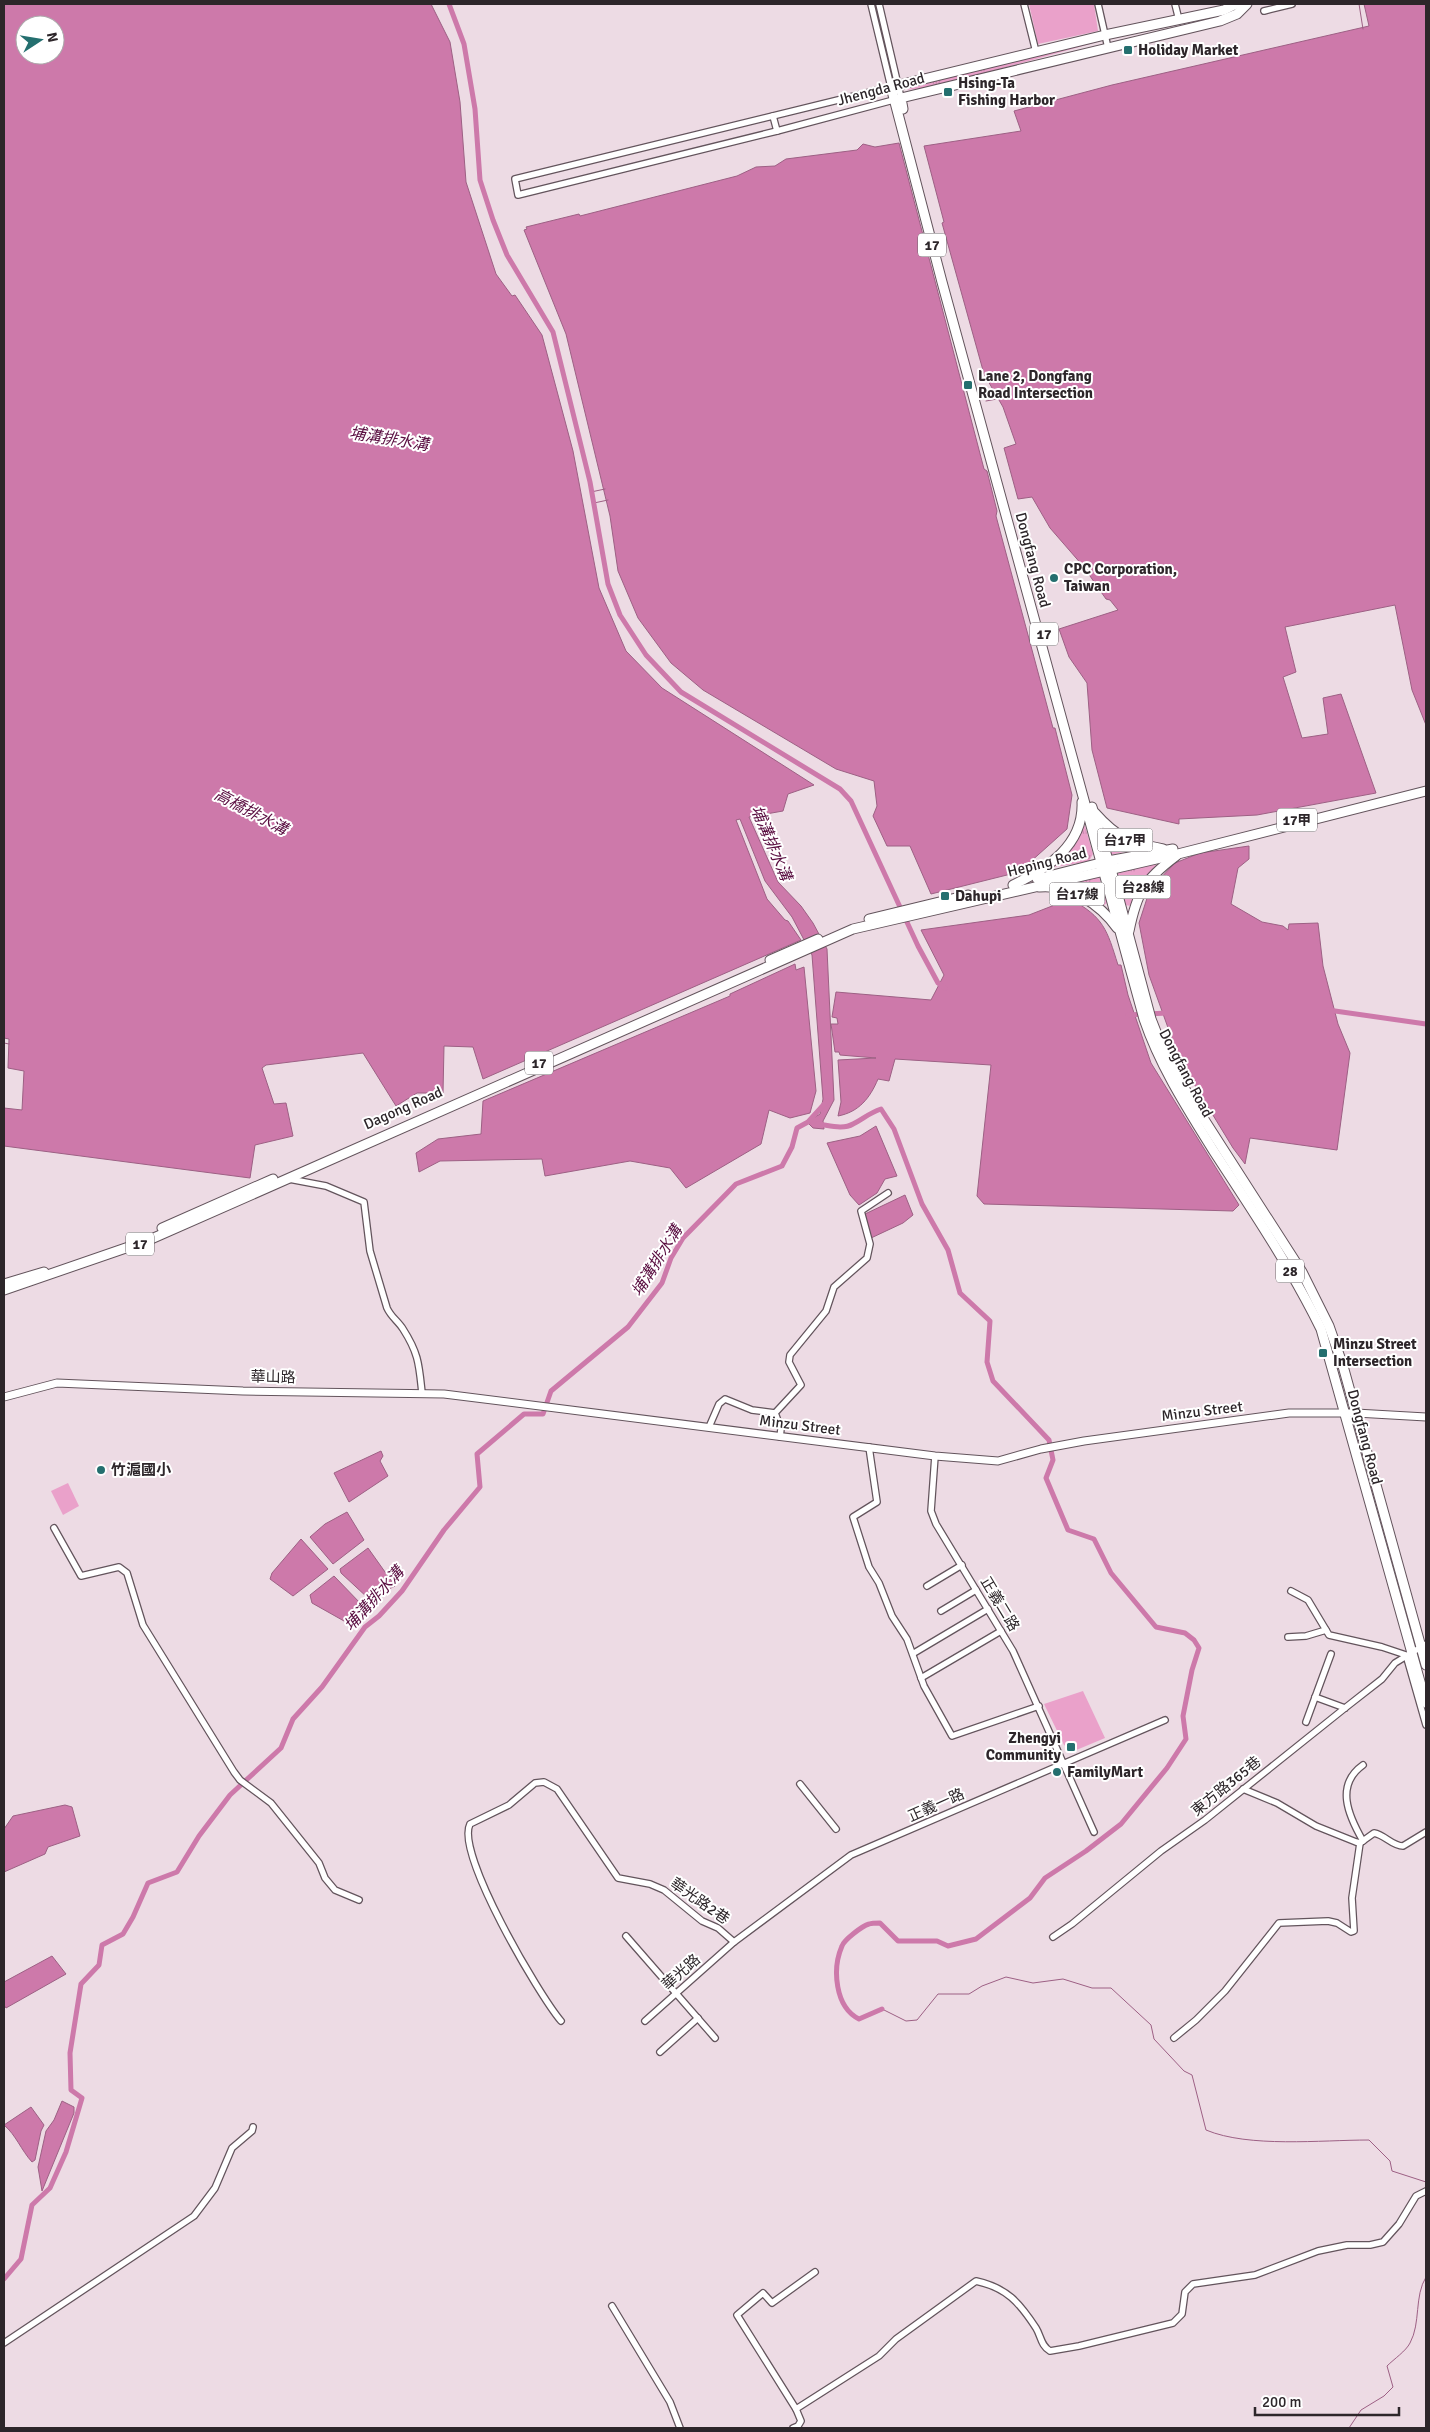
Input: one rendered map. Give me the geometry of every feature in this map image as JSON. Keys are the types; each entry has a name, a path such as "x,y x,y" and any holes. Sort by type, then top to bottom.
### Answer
{"main road":[{"name":"Jhengda Road","path":"895,86 1105,35 1224,10 1236,4"},
{"name":"Jhengda Road","path":"898,99 1230,18 1247,4"},
{"name":"17","path":"895,86 978,401"},
{"name":"Dongfang Road","path":"978,401 1082,791 1106,866"},
{"name":"Dongfang Road","path":"978,401 1093,810 1125,935 1151,1019 1162,1047 1188,1093 1302,1272 1329,1326 1424,1646 1426,1665"},
{"name":"Heping Road","path":"807,947 824,939 904,913 1426,790"},
{"name":"Heping Road","path":"1106,866 1178,854 1426,790"},
{"name":"台17線","path":"1013,888 1051,865 1062,852 1079,824 1082,791"},
{"name":"台17甲","path":"1093,810 1106,825 1124,839 1168,850"},
{"name":"台28線","path":"1125,935 1135,903 1144,886 1178,854"},
{"name":"台17線","path":"1013,888 1043,887 1065,890 1085,898 1110,919 1125,935"},
{"name":"Dongfang Road","path":"1125,935 1144,1019 1155,1049 1182,1100 1306,1299 1327,1345 1409,1654 1426,1703"},
{"name":"Dagong Road","path":"4,1284 135,1240 271,1183 807,947"},
{"name":"Dagong Road","path":"4,1290 149,1240 271,1183 288,1179 474,1094"}],"street":[{"path":"871,4 895,86"},
{"path":"879,4 895,86"},
{"path":"1024,4 1036,52"},
{"path":"1098,4 1108,48"},
{"path":"1175,4 1179,20"},
{"path":"1264,11 1292,4"},
{"name":"Jhengda Road","path":"895,86 515,179 518,194 777,131 898,99"},
{"path":"773,116 777,131"},
{"path":"288,1179 326,1186 364,1202 370,1251 387,1308 390,1315 402,1327 418,1354 422,1393"},
{"path":"775,1413 801,1385 789,1362 794,1349 826,1311 834,1286 868,1258 870,1244 861,1211 888,1193"},
{"name":"華山路","path":"4,1396 57,1384 244,1391 422,1393 554,1406"},
{"path":"709,1427 719,1404 725,1399 752,1410 775,1413"},
{"name":"Minzu Street","path":"554,1406 935,1456 998,1461 1063,1445 1289,1413 1356,1413"},
{"path":"775,1413 781,1429 780,1436"},
{"path":"1356,1413 1426,1417"},
{"path":"869,1447 877,1502 853,1517 855,1525 869,1567 879,1583 892,1616 914,1653 921,1678 952,1736 1039,1706"},
{"name":"正義二路","path":"935,1456 931,1511 1001,1632 1039,1706 1094,1832"},
{"path":"54,1528 81,1576 119,1567 125,1570 143,1626 234,1772 240,1780 271,1803 319,1863 325,1878 335,1890 360,1900"},
{"path":"927,1586 962,1565"},
{"path":"941,1611 976,1590"},
{"path":"1291,1591 1308,1600 1326,1630 1336,1638 1409,1654 1426,1725"},
{"path":"914,1653 988,1609"},
{"path":"1288,1638 1306,1636 1326,1630"},
{"path":"921,1678 1001,1632"},
{"name":"東方路365巷","path":"1053,1937 1072,1924 1161,1851 1205,1820 1382,1679 1395,1663 1424,1646"},
{"path":"1306,1722 1331,1654"},
{"path":"1315,1697 1345,1708"},
{"name":"正義一路","path":"734,1942 851,1855 1165,1720"},
{"path":"1174,2038 1196,2020 1225,1991 1279,1923 1328,1921 1337,1922 1350,1932 1354,1931 1352,1898 1361,1842 1347,1804 1346,1792 1348,1780 1363,1765"},
{"name":"華光路2巷","path":"561,2021 547,2005 506,1935 475,1859 468,1831 470,1824 509,1805 535,1783 548,1783 557,1789 618,1878 650,1884 664,1890 702,1921 718,1928 734,1942"},
{"path":"800,1784 836,1829"},
{"path":"1243,1789 1277,1803 1323,1830 1361,1842"},
{"path":"1361,1842 1374,1833 1399,1846 1403,1846 1426,1832"},
{"path":"626,1936 715,2038"},
{"name":"華光路","path":"645,2021 734,1942"},
{"path":"660,2052 698,2018"},
{"path":"4,2343 194,2216 215,2188 232,2148 253,2128"},
{"path":"796,2408 879,2356 896,2339 976,2281 1004,2290 1010,2294 1036,2329 1046,2349 1050,2351 1079,2346 1173,2323 1182,2314 1185,2292 1194,2284 1255,2274 1318,2251 1347,2245 1370,2245 1382,2242 1399,2224 1416,2196 1426,2191"},
{"path":"793,2428 798,2426 801,2421 796,2408 737,2315 763,2294 772,2303 815,2272"},
{"path":"612,2306 670,2402 680,2428"}],"green space":[{"path":"1029,4 1094,4 1098,31 1038,44"},
{"path":"1100,39 1101,41 934,87 906,90 936,79"},
{"path":"1082,826 1085,826 1093,854 1089,861 1056,867 1054,865"},
{"path":"1105,829 1139,846 1138,849 1109,855 1103,832"},
{"path":"1157,861 1156,865 1139,885 1131,906 1125,905 1117,869"},
{"path":"1098,873 1107,903 1103,906 1082,892 1065,885 1064,881"},
{"path":"68,1483 79,1506 63,1515 51,1491"},
{"path":"1083,1691 1105,1738 1074,1751 1064,1745 1044,1704"}],"water":[{"name":"高橋排水溝","path":"4,4 431,4 450,42 460,102 466,182 496,274 512,296 515,295 542,335 573,451 599,588 626,651 662,688 814,785 788,794 783,811 749,817 778,882 801,906 827,949 834,1100 823,1121 824,1129 813,1128 807,1122 820,1114 823,1099 812,955 792,917 765,881 740,819 736,820 767,899 788,921 801,940 483,1079 473,1047 444,1046 443,1093 417,1093 396,1106 363,1053 266,1065 262,1068 274,1104 286,1103 293,1136 255,1145 250,1178 4,1146 4,1108 22,1110 24,1071 8,1068 9,1039 4,1038"},
{"path":"1364,4 1426,4 1426,725 1412,690 1395,605 1285,627 1296,672 1283,677 1302,738 1328,734 1323,698 1341,694 1376,793 1257,815 1179,819 1179,824 1107,808 1092,750 1087,683 1069,657 1059,629 1118,610 1110,600 1106,599 1083,566 1050,528 1032,497 1018,499 1004,448 1016,444 1003,407 984,374 942,223 944,222 924,146 1021,131 1014,111 1112,85 1369,26"},
{"path":"899,143 984,469 987,471 997,511 996,516 1072,795 1067,829 1019,872 931,894 910,846 887,846 873,816 877,806 874,781 836,769 703,690 671,663 638,618 618,571 610,516 566,334 524,230 527,229 526,227 579,214 580,216 737,176 756,167 775,166 786,159 857,150 863,144 875,147"},
{"path":"1249,846 1249,859 1238,868 1231,904 1262,922 1283,926 1288,930 1289,924 1318,923 1323,966 1338,1024 1350,1053 1337,1150 1250,1138 1245,1164 1233,1148 1180,1061 1149,975 1139,923 1150,889 1175,863 1200,853"},
{"path":"1070,899 1090,912 1107,933 1118,965 1121,965 1128,995 1151,1063 1239,1205 1233,1211 984,1204 977,1196 991,1065 895,1059 889,1081 878,1079 867,1098 858,1108 838,1116 841,1102 838,1060 876,1058 840,1055 839,1052 835,1052 831,1024 838,1024 837,1018 832,1017 836,992 931,1000 944,975 921,930 1029,915"},
{"path":"795,964 796,970 804,967 816,1091 810,1113 790,1118 769,1110 761,1144 686,1188 670,1168 630,1161 545,1176 542,1159 440,1161 419,1172 416,1153 438,1139 481,1134 483,1101 730,996 730,994"},
{"path":"876,1126 897,1176 885,1179 877,1193 859,1205 850,1195 827,1143 860,1136"},
{"path":"905,1195 913,1215 903,1223 871,1238 865,1214"},
{"path":"381,1451 383,1456 380,1461 388,1476 349,1502 334,1473"},
{"path":"347,1512 364,1540 333,1564 310,1537 325,1524"},
{"path":"301,1539 328,1569 293,1596 270,1579 272,1573"},
{"path":"368,1548 395,1586 369,1599 341,1573 340,1569"},
{"path":"334,1576 362,1605 344,1621 312,1603 310,1595"},
{"path":"65,1805 72,1807 80,1836 48,1847 45,1854 4,1872 4,1829 13,1816"},
{"path":"52,1956 66,1974 6,2008 4,2005 4,1982"},
{"path":"62,2101 74,2107 74,2113 42,2191 38,2167 46,2131 54,2120"},
{"path":"31,2107 44,2125 35,2160 32,2162 12,2133 4,2125"}],"waterway":[{"path":"449,4 464,44 475,109 480,180 507,255 553,332 590,482 608,584 620,615 646,655 681,692 840,789 851,801 918,946 938,983 945,988"},
{"path":"1359,4 1363,29"},
{"path":"983,393 994,390"},
{"path":"986,401 997,399"},
{"path":"591,492 605,489"},
{"path":"594,503 608,500"},
{"path":"1328,1010 1426,1024"},
{"path":"1128,1015 1167,1013"},
{"path":"4,1043 9,1044"},
{"name":"埔溝排水溝","path":"4,2279 21,2259 32,2205 50,2188 66,2152 82,2098 71,2090 70,2053 81,1984 99,1965 102,1945 123,1934 148,1883 177,1872 199,1836 230,1795 281,1748 293,1719 322,1687 365,1627 379,1616 402,1591 444,1530 480,1487 477,1454 524,1414 543,1414 551,1391 628,1327 662,1283 671,1258 683,1238 736,1184 782,1166 792,1147 797,1128 808,1122 827,1101"},
{"path":"818,1124 840,1127 849,1126 881,1109 894,1129 922,1204 948,1250 960,1293 990,1321 987,1362 993,1381 1049,1440 1053,1460 1046,1478 1068,1530 1094,1539 1111,1573 1156,1627 1185,1633 1194,1640 1199,1648 1192,1670 1183,1716 1186,1739 1167,1768 1121,1824 1086,1851 1045,1878 1030,1898 976,1939 948,1946 937,1941 898,1941 880,1923 872,1923 866,1925 846,1940 842,1946 837,1965 840,1997 851,2013 859,2019 882,2009"},
{"path":"882,2009 906,2021 917,2020 938,1994 969,1994 982,1986 1006,1977 1033,1983 1063,1979 1092,1988 1111,1988 1151,2025 1154,2039 1184,2071 1192,2075 1206,2130 1223,2136 1264,2141 1369,2140 1390,2161 1392,2171 1426,2182"},
{"path":"1349,2428 1361,2410 1384,2396 1393,2387 1387,2366 1410,2343 1415,2327 1422,2284 1426,2277"}],"place":[{"name":"Holiday Market","path":"1128,50"},
{"name":"Hsing-Ta Fishing Harbor","path":"948,92"},
{"name":"Lane 2, Dongfang Road Intersection","path":"968,385"},
{"name":"CPC Corporation, Taiwan","path":"1054,578"},
{"name":"Dahupi","path":"945,896"},
{"name":"Minzu Street Intersection","path":"1323,1353"},
{"name":"竹滬國小","path":"101,1470"},
{"name":"Zhengyi Community","path":"1071,1747"},
{"name":"FamilyMart","path":"1057,1772"}]}
